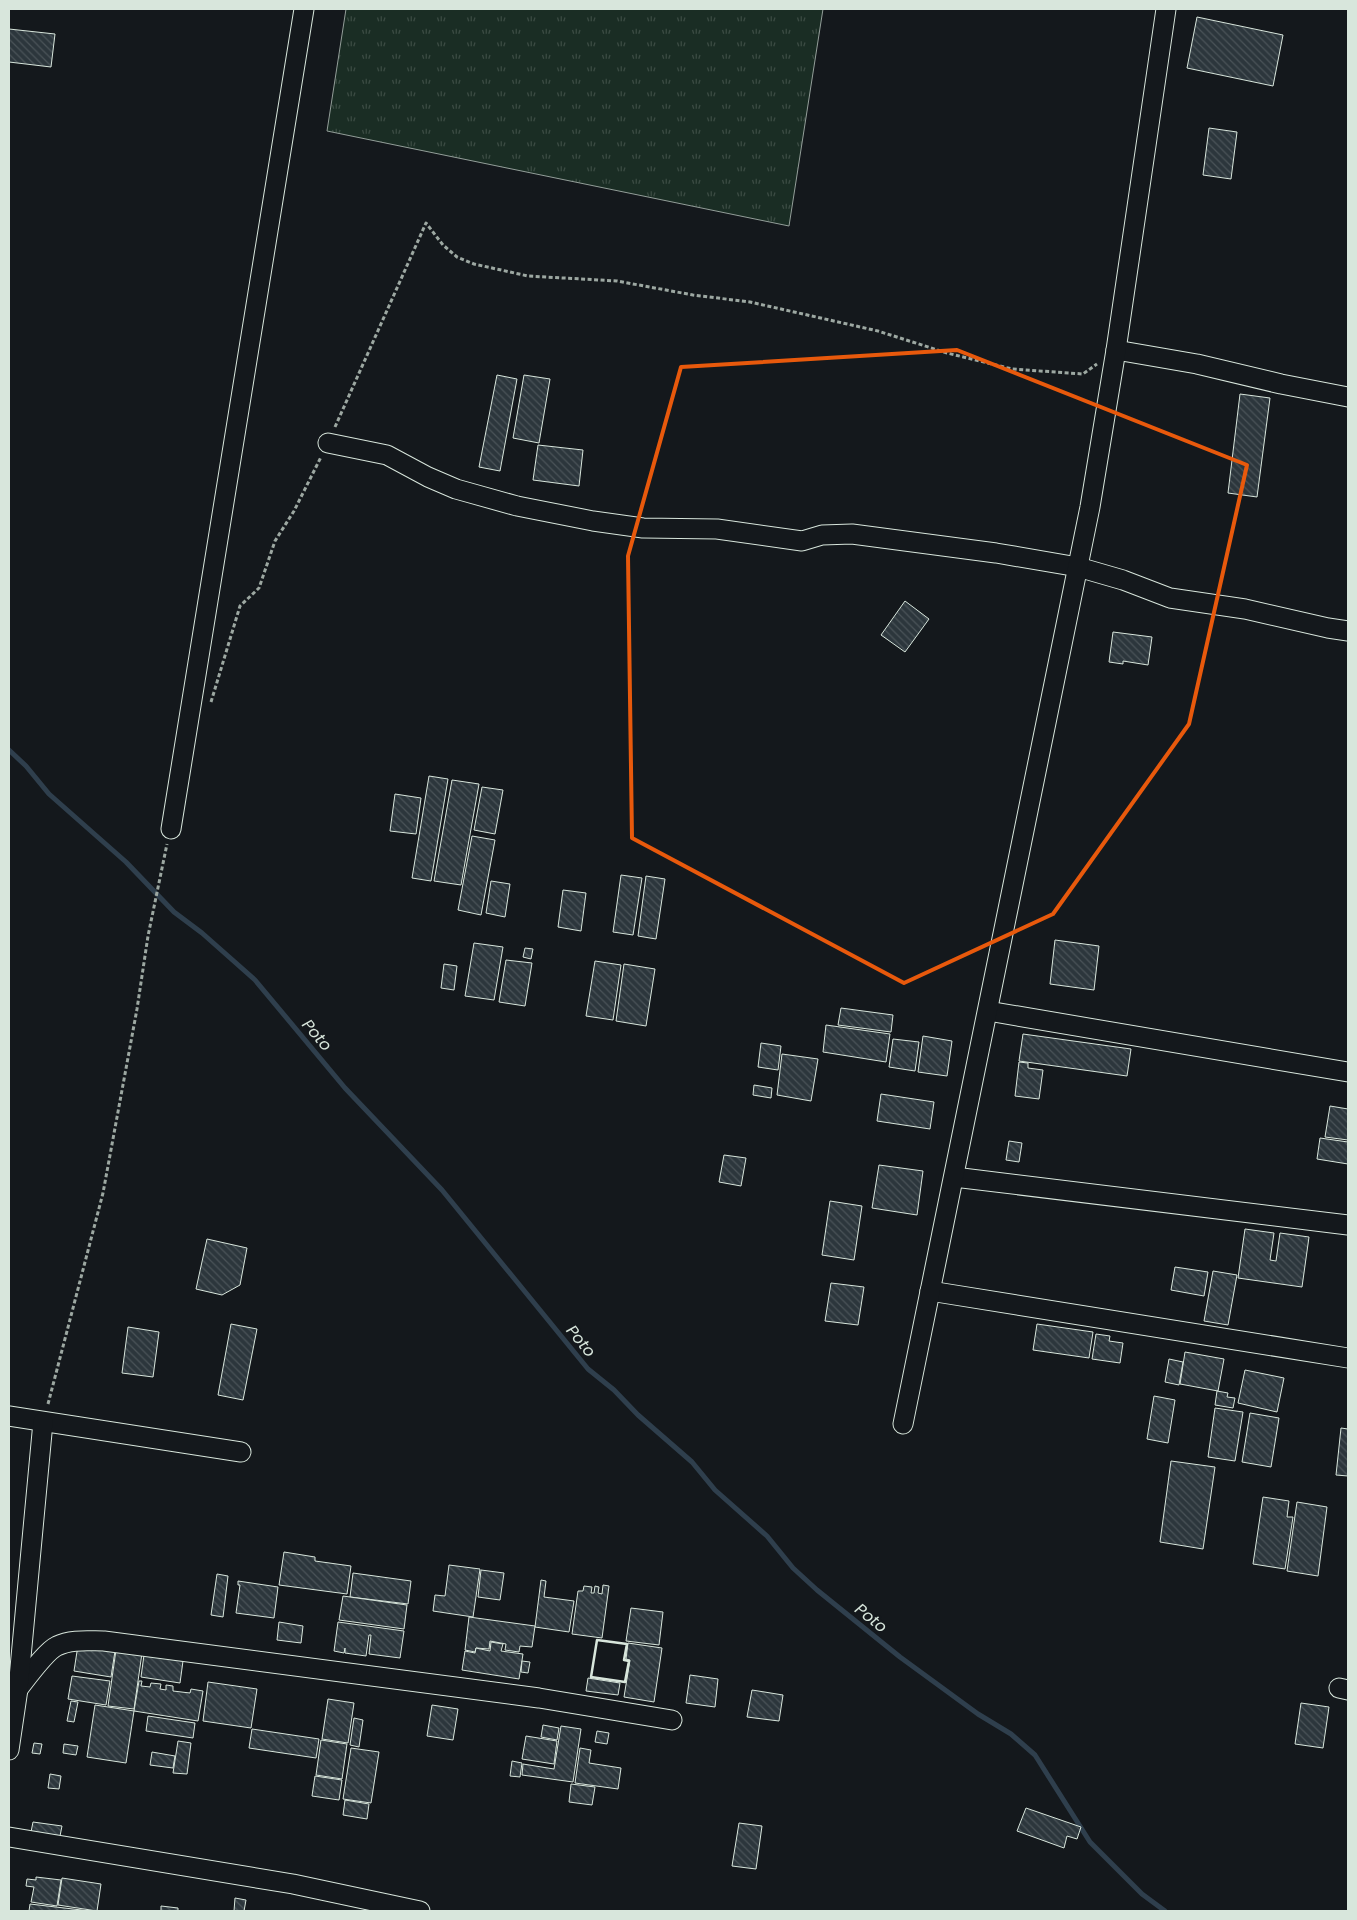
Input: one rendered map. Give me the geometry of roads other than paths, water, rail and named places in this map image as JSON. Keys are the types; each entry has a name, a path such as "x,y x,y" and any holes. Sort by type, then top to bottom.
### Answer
{"street":[{"path":"170,829 304,9"},
{"path":"903,1424 1090,507 1116,350 1166,9"},
{"path":"1116,350 1197,364 1281,384 1348,397"},
{"path":"328,443 387,455 428,477 456,489 518,506 593,521 642,528 717,529 802,541 822,535 852,534 996,553 1078,567 1123,580 1170,598 1245,609 1348,631"},
{"path":"988,1011 1348,1072"},
{"path":"954,1176 1348,1225"},
{"path":"930,1292 1348,1358"},
{"path":"9,1416 241,1452"},
{"path":"9,1750 18,1690 43,1422"},
{"path":"18,1690 41,1660 56,1646 77,1641 104,1641 539,1698 672,1720"},
{"path":"9,1837 293,1884 420,1911"}],"waterway":[{"name":"Poto","path":"9,750 26,766 49,794 126,862 174,912 202,933 255,980 345,1088 442,1190 588,1369 614,1390 638,1415 692,1462 715,1490 767,1536 793,1568 817,1590 900,1657 978,1714 1011,1734 1035,1755 1090,1842 1142,1894 1165,1911"}]}
